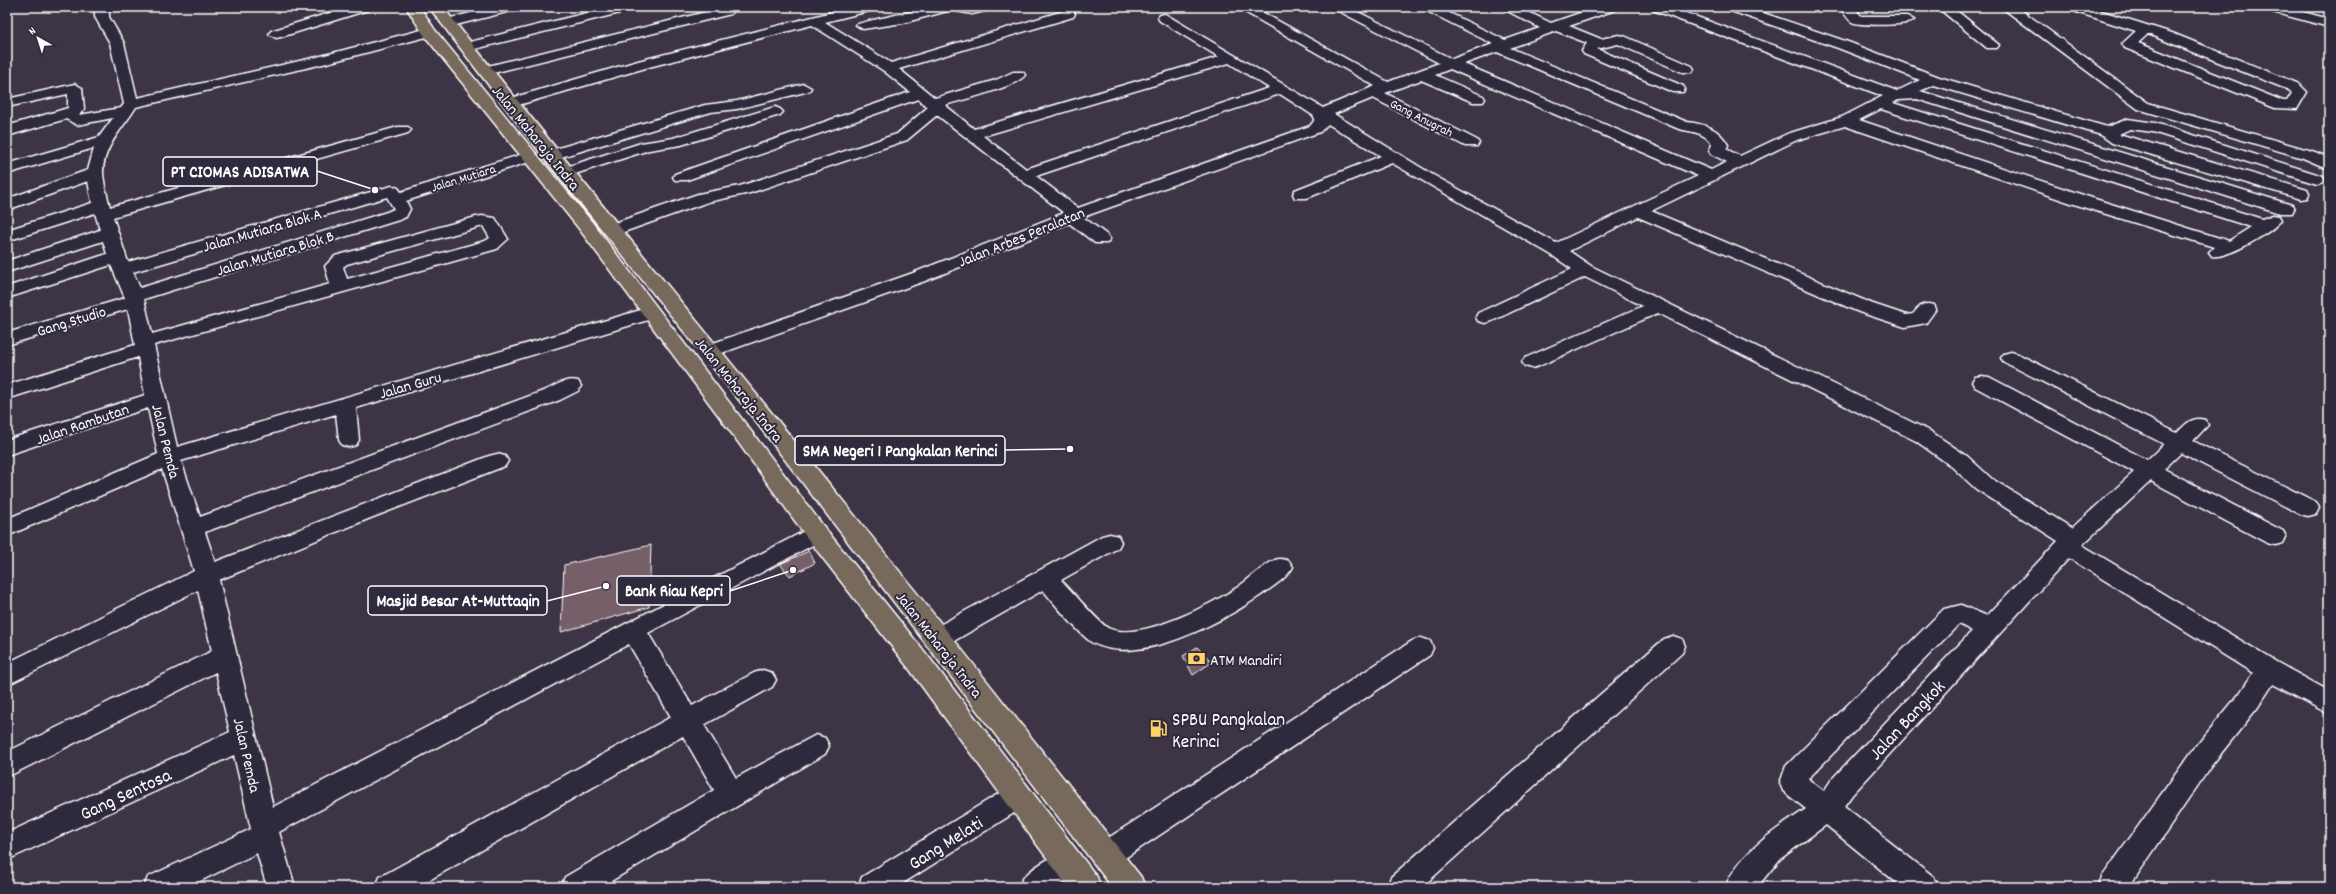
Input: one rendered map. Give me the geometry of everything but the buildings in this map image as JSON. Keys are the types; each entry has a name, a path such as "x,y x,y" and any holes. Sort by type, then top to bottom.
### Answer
{"highway":[{"name":"Jalan Maharaja Indra","path":"413,7 429,32 586,226 738,426 816,533 919,663 1086,887"},
{"name":"Jalan Maharaja Indra","path":"442,15 551,155 709,351 936,638 1130,887"},
{"path":"645,304 659,289"}],"street":[{"path":"102,7 102,17 117,43 129,107"},
{"path":"276,34 363,7"},
{"path":"442,15 510,7"},
{"path":"466,47 627,7"},
{"path":"510,103 602,74 868,7"},
{"path":"863,25 903,19 947,7"},
{"path":"954,7 972,10 984,7"},
{"name":"Gang Anugrah","path":"1243,7 1471,143"},
{"path":"1338,7 1453,65 1710,175"},
{"path":"1426,7 1502,47 1684,126 1693,127 1714,135 1720,145 1717,151 1740,162"},
{"path":"1507,7 1554,27 1600,44"},
{"path":"1322,114 1380,90 1453,65 1554,27 1581,10 1610,7"},
{"path":"1658,7 1899,95 1918,95 2286,209"},
{"path":"1733,7 1848,42 1934,80 2106,132 2118,140 2301,194"},
{"path":"1847,7 1856,19 1860,20 1907,20"},
{"path":"1944,7 1992,45"},
{"path":"2008,7 2144,106 2309,155 2329,164"},
{"path":"2075,7 2167,36 2294,87 2300,92 2292,106 2280,105 2129,44 2145,30"},
{"path":"2270,7 2329,23"},
{"path":"485,71 726,11"},
{"path":"889,68 1068,14"},
{"path":"1165,18 1393,157 1556,250 1585,270 1923,436 1959,460 1984,484 2070,543 2269,670 2329,703"},
{"path":"814,21 858,47 922,93 1101,239"},
{"path":"71,113 72,117 77,120 319,61 429,32"},
{"path":"1660,82 1687,69 1619,39 1590,47 1589,51 1660,82 1678,89"},
{"path":"1807,62 1848,42"},
{"path":"971,134 1230,58"},
{"path":"612,230 704,198 744,190 902,137 914,130 936,105 1001,83 1018,75"},
{"path":"1424,75 1478,100"},
{"path":"1556,250 1792,137 1833,123 1846,121 1878,103 1921,84 1934,80"},
{"path":"7,103 75,88 76,109 71,113 7,131"},
{"path":"551,155 710,108 737,105 804,88"},
{"path":"1024,175 1281,89"},
{"path":"681,177 922,93"},
{"path":"1878,103 2266,226"},
{"name":"Jalan Pemda","path":"129,107 105,140 98,158 95,173 104,218 135,299 169,457 207,575 265,831 281,887"},
{"path":"566,172 647,146 675,142 775,112"},
{"name":"Jalan Arbes Peralatan","path":"709,351 919,277 1073,215 1315,129 1322,122 1322,114"},
{"path":"1846,121 2224,250 2266,226 2323,173"},
{"path":"2106,132 2110,132 2128,124 2148,127 2323,173"},
{"path":"7,236 104,218 404,130"},
{"path":"7,169 105,140"},
{"name":"Jalan Mutiara","path":"397,198 529,157"},
{"path":"1301,194 1393,157"},
{"path":"7,205 95,173"},
{"name":"Jalan Mutiara Blok A","path":"121,263 387,192 392,191 397,198"},
{"name":"Jalan Mutiara Blok B","path":"135,299 393,216 402,209 397,198"},
{"path":"1637,211 1873,310 1905,321 1919,319 1928,309"},
{"path":"7,267 104,218"},
{"path":"7,392 145,345 340,287 491,245 499,239 489,222 482,221 341,260 334,266 340,287"},
{"path":"7,293 121,263"},
{"path":"1485,317 1585,270"},
{"name":"Gang Studio","path":"7,340 135,299"},
{"name":"Jalan Guru","path":"7,528 169,457 345,403 645,304"},
{"path":"1532,362 1658,306"},
{"path":"2011,358 2308,508"},
{"path":"1982,382 2275,537"},
{"path":"193,528 553,395 571,386"},
{"name":"Jalan Rambutan","path":"7,448 156,398"},
{"path":"345,403 349,440"},
{"name":"Jalan Bangkok","path":"1738,887 1770,850 1827,809 1842,787 2070,543 2198,425"},
{"path":"7,675 207,575 360,513 497,461"},
{"path":"158,887 265,831 816,533"},
{"path":"936,638 1046,579 1110,542"},
{"path":"1046,579 1100,636 1111,641 1127,642 1170,631 1198,620 1239,600 1281,567"},
{"path":"1924,887 1793,783 1795,774 1952,616 1956,614 1965,615 1989,630"},
{"path":"634,631 731,794"},
{"path":"1401,887 1673,646"},
{"path":"1106,855 1421,648"},
{"path":"7,765 225,656"},
{"path":"2112,887 2202,758 2249,700 2269,670"},
{"path":"390,887 687,720 763,680"},
{"name":"Gang Sentosa","path":"7,847 244,738"},
{"path":"575,887 731,794 816,746"},
{"name":"Gang Melati","path":"872,887 1018,796"},
{"path":"1032,887 1068,863"}],"place":[{"name":"PT CIOMAS ADISATWA","path":"375,190"},
{"name":"SMA Negeri 1 Pangkalan Kerinci","path":"1070,449"},
{"name":"Bank Riau Kepri","path":"793,570"},
{"name":"Masjid Besar At-Muttaqin","path":"606,586"},
{"name":"ATM Mandiri","path":"1197,659"},
{"name":"SPBU Pangkalan Kerinci","path":"1159,729"}]}
